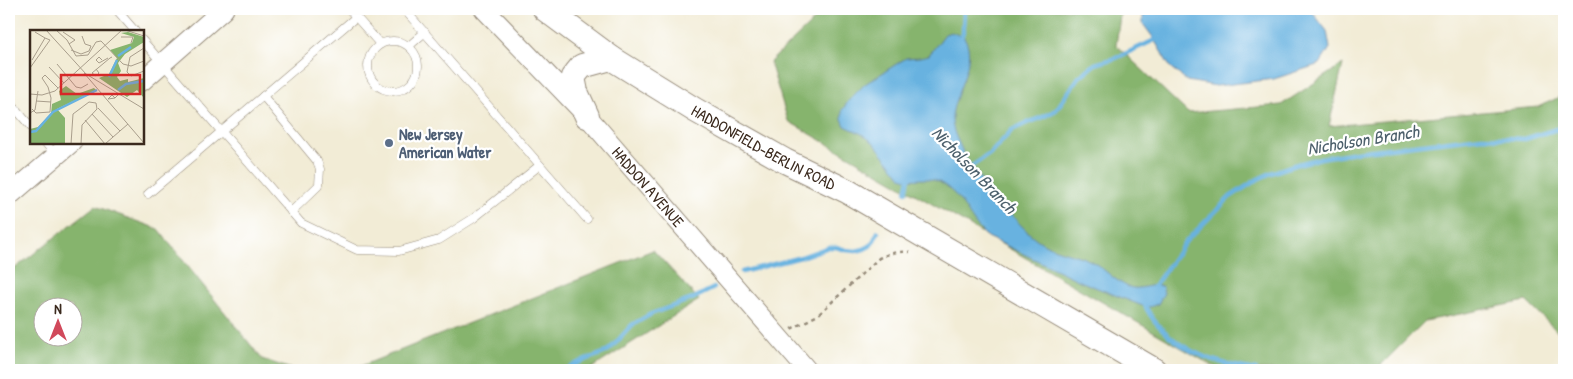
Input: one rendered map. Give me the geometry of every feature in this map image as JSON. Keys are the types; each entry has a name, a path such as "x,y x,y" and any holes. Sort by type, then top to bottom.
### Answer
{"main road":[{"name":"HADDONFIELD-BERLIN ROAD","path":"545,9 611,58 695,110 786,161 847,191 1154,370"},
{"path":"587,116 576,92 573,77 582,66 611,58"}],"street":[{"path":"144,79 224,9"},
{"name":"HADDON AVENUE","path":"484,9 587,116 807,370"},
{"path":"9,196 51,149 66,144"}],"lane":[{"path":"116,9 134,30"},
{"path":"349,9 380,44"},
{"path":"404,9 587,220"},
{"path":"148,194 356,16"},
{"path":"408,46 425,32"},
{"path":"395,40 408,46 417,58 417,73 408,86 394,91 380,88 370,77 368,62 370,55 374,48 380,44 395,40"},
{"path":"144,42 301,223 357,250 399,251 439,240 474,218 540,165"},
{"path":"263,96 318,161 320,169 319,185 291,212"},
{"path":"9,100 30,126"}],"path":[{"path":"788,332 818,315 879,258 901,251 910,252"}],"green space":[{"path":"826,9 1121,9 1116,45 1188,113 1281,105 1343,64 1329,126 1538,107 1564,95 1564,338 1526,301 1425,321 1376,370 1220,370 788,121 770,62"},
{"path":"95,206 158,229 262,359 294,370 9,370 9,273"},
{"path":"653,250 699,300 589,370 351,370"}],"water":[{"path":"1143,9 1310,9 1327,31 1330,48 1320,64 1274,79 1216,86 1187,81 1170,67 1143,24"},
{"path":"951,32 964,37 968,46 969,56 953,109 953,125 963,152 977,175 1019,224 1035,238 1053,248 1091,261 1129,287 1162,286 1164,293 1158,304 1145,307 1082,282 988,237 975,224 955,194 948,188 934,180 906,179 901,177 874,143 862,134 845,126 842,119 842,110 865,84 906,58 929,55 945,34"}],"waterway":[{"path":"960,40 963,32 964,9"},
{"path":"966,170 991,153 1012,130 1056,110 1079,77 1095,64 1116,58 1159,38"},
{"name":"Nicholson Branch","path":"1153,288 1186,241 1230,197 1271,173 1321,158 1356,152 1482,137 1525,139 1557,129 1564,130"},
{"name":"Nicholson Branch","path":"906,192 910,174"},
{"name":"Nicholson Branch","path":"742,272 801,257 829,247 856,251 864,249 870,246 878,232"},
{"name":"Nicholson Branch","path":"565,370 606,352 632,325 651,314 692,299 714,288"},
{"path":"1143,301 1157,324 1181,345 1204,357 1229,365 1256,370"}],"place":[{"name":"New Jersey American Water","path":"389,143"}]}
